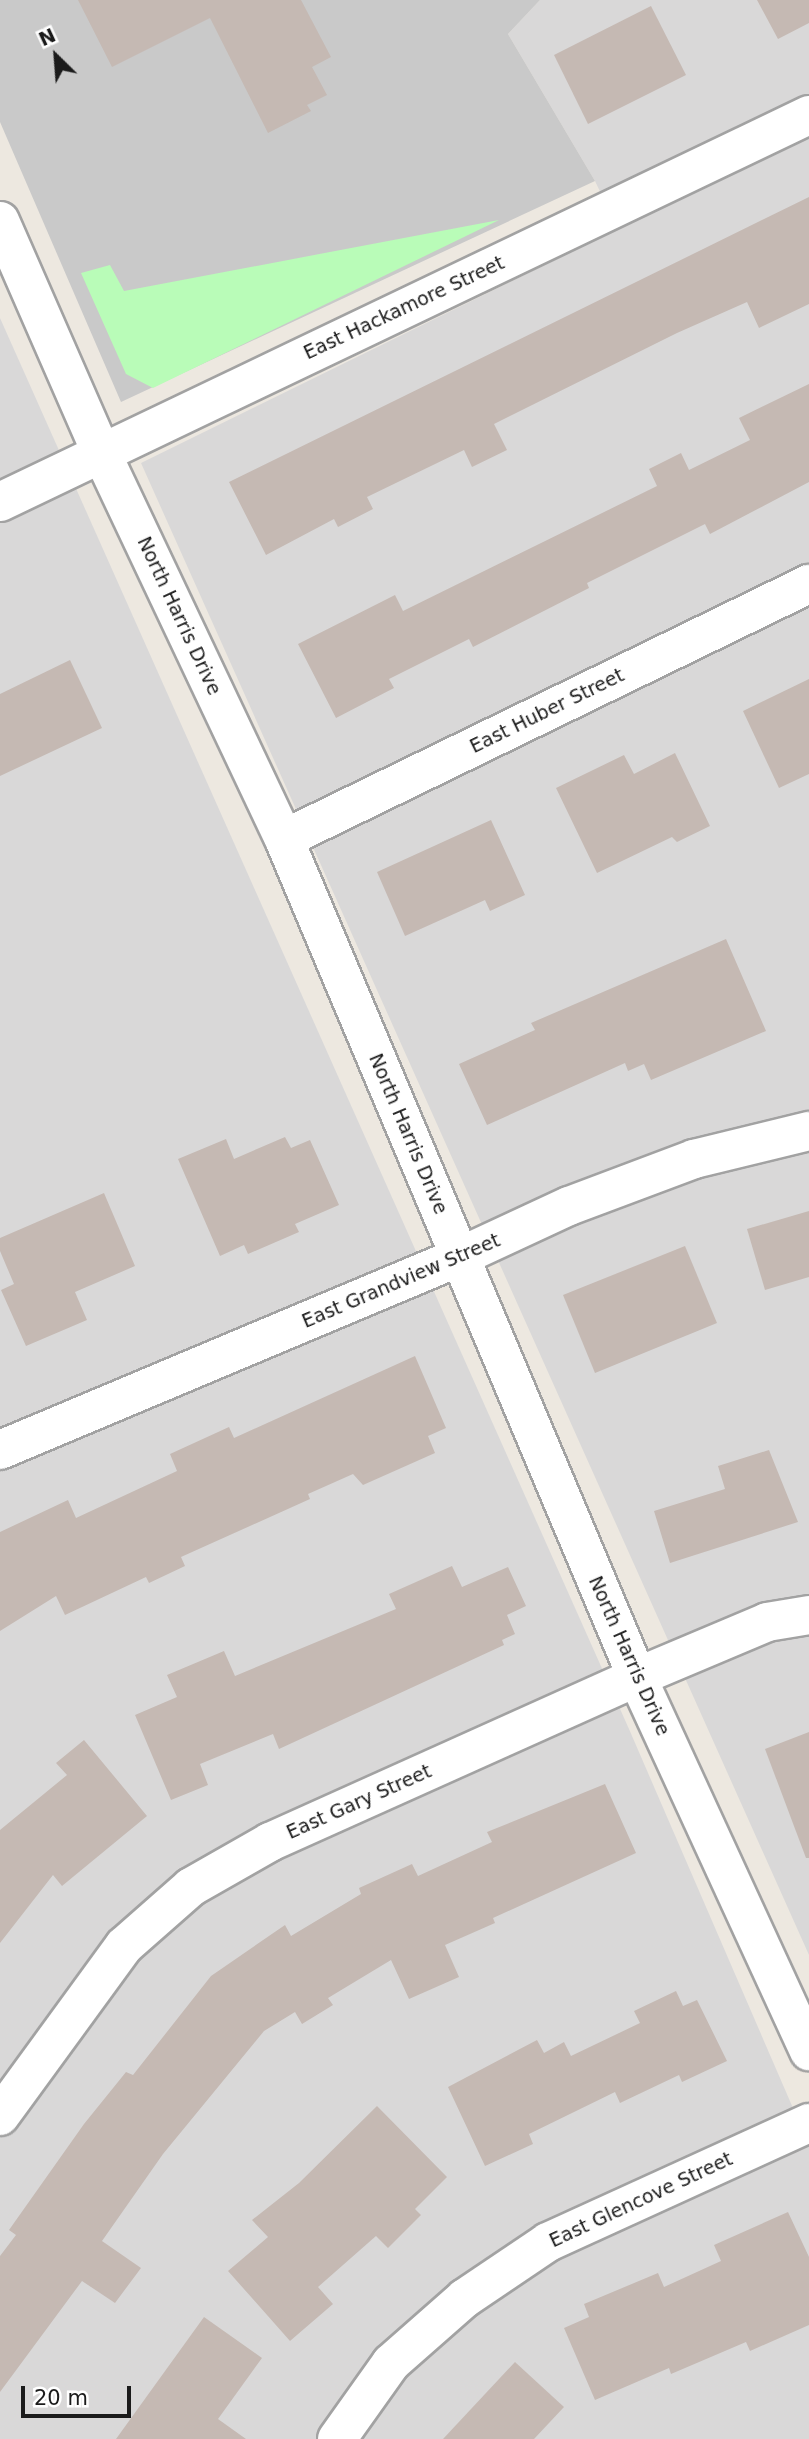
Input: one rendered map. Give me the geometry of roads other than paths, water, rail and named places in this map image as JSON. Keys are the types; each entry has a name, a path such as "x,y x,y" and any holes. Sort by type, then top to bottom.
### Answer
{"street":[{"name":"East Hackamore Street","path":"0,502 809,115"},
{"name":"North Harris Drive","path":"0,221 101,452 284,839 637,1677 809,2051"},
{"name":"East Huber Street","path":"284,839 809,584"},
{"name":"East Grandview Street","path":"0,1450 459,1257 569,1206 694,1160 809,1131"},
{"name":"East Gary Street","path":"0,2116 124,1946 191,1887 270,1842 637,1677 767,1622 809,1615"},
{"name":"East Glencove Street","path":"337,2439 391,2363 465,2298 548,2242 809,2123"}]}
